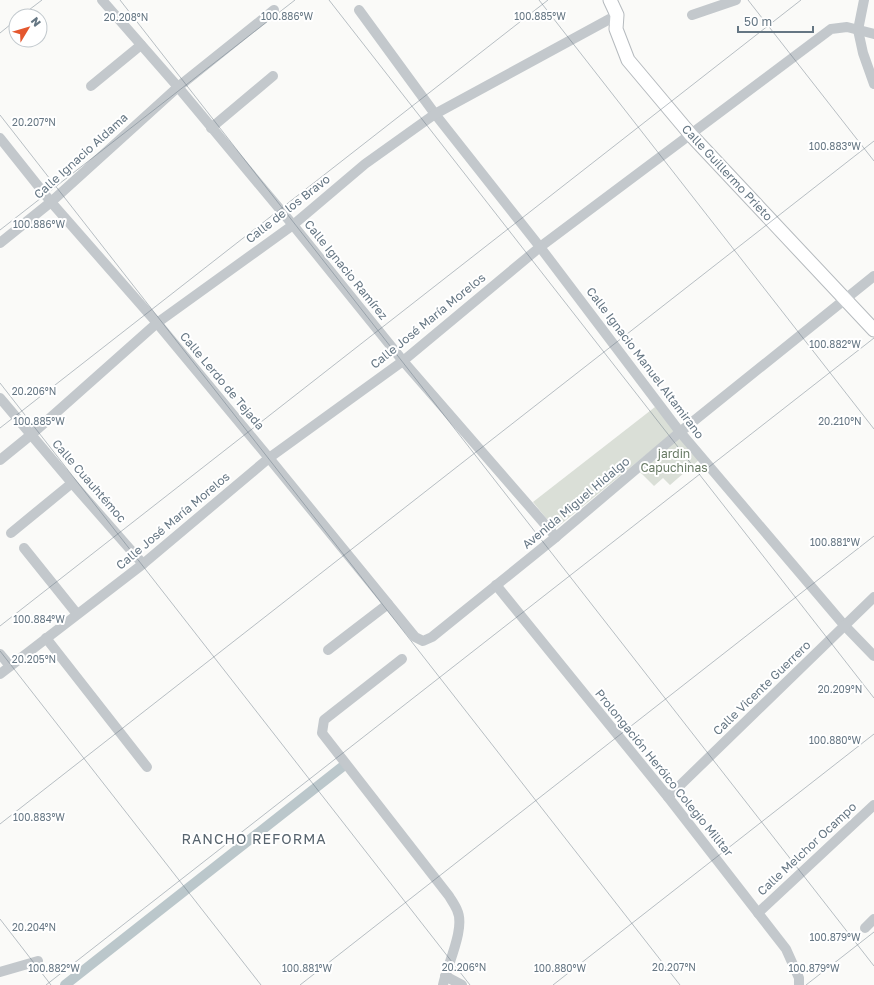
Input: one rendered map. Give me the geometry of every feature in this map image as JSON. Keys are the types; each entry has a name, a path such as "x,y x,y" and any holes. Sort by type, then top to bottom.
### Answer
{"main road":[{"name":"Calle Guillermo Prieto","path":"610,0 617,15 616,29 628,60 691,135 874,330"}],"street":[{"name":"Calle Ignacio Ramírez","path":"102,0 178,87 293,225 403,361 556,537"},
{"path":"692,15 736,0"},
{"path":"864,0 858,30 863,53 874,84"},
{"name":"Calle Ignacio Aldama","path":"0,243 50,202 178,87 274,10"},
{"name":"Calle Ignacio Manuel Altamirano","path":"358,10 680,432 844,625 874,656"},
{"name":"Calle de los Bravo","path":"0,460 32,434 157,323 293,225 365,164 436,114 617,15"},
{"name":"Calle José María Morelos","path":"0,674 142,564 269,458 403,361 540,247 831,29 847,27 874,34"},
{"path":"91,86 141,45"},
{"path":"211,128 273,76"},
{"name":"Calle Lerdo de Tejada","path":"0,138 50,202 157,323 415,637 423,641"},
{"name":"Avenida Miguel Hidalgo","path":"423,641 432,637 556,537 680,432 874,276"},
{"name":"Calle Cuauhtémoc","path":"0,398 142,564"},
{"path":"10,533 72,484"},
{"path":"24,548 77,614"},
{"name":"Prolongación Heróico Colegio Militar","path":"496,585 668,797 786,949 799,978 799,985"},
{"name":"Calle Vicente Guerrero","path":"668,797 874,597"},
{"path":"328,650 388,604"},
{"path":"46,638 147,766"},
{"path":"0,654 10,666"},
{"path":"402,658 324,720 322,733 449,896 458,911 459,933 444,980 462,985"},
{"name":"Calle Melchor Ocampo","path":"758,913 874,804"},
{"path":"865,928 874,919"},
{"path":"0,972 38,961"}],"green space":[{"path":"655,407 675,431 555,529 533,502"},
{"name":"jardin Capuchinas","path":"679,436 699,460 670,485 663,478 654,486 637,469"}],"waterway":[{"path":"65,985 342,767"}],"district":[{"name":"RANCHO REFORMA","path":"254,839"}]}
